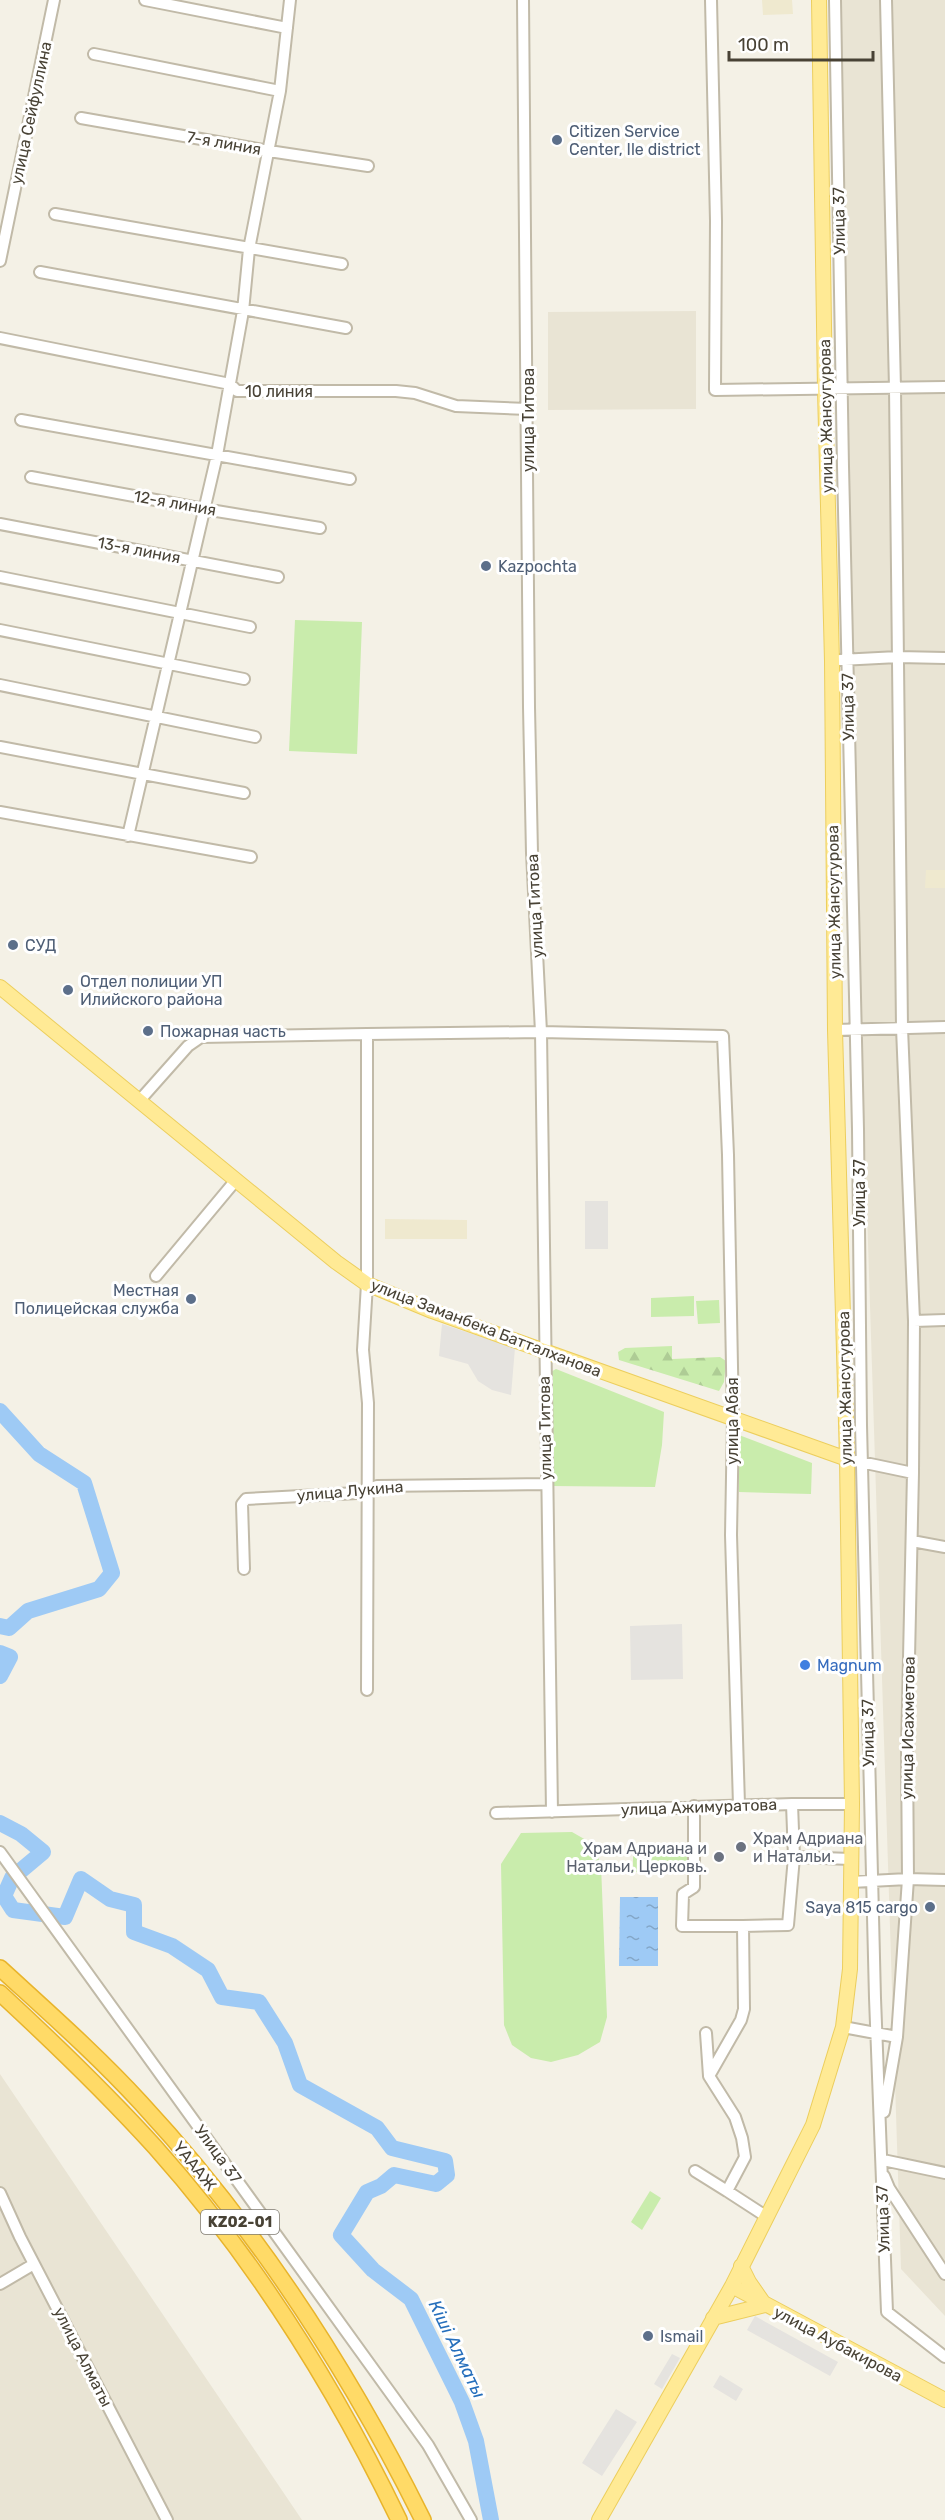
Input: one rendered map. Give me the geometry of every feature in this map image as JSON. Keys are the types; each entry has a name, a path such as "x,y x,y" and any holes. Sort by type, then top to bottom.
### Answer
{"highway":[{"name":"ҮАААЖ","path":"0,1968 103,2064 140,2102 170,2134 243,2226 326,2344 376,2430 423,2520"},
{"name":"ҮАААЖ","path":"0,1993 63,2052 144,2135 223,2232 276,2306 322,2378 399,2520"}],"main road":[{"name":"улица Жансугурова","path":"599,2520 732,2286 813,2125 843,2027 850,1969 852,1804 847,1459 835,1030 832,661 819,0"},
{"name":"улица Заманбека Батталханова","path":"0,987 336,1262 366,1284 545,1353 847,1459"},
{"path":"713,2318 765,2305 741,2266"},
{"name":"улица Аубакирова","path":"732,2286 945,2400"}],"street":[{"name":"улица Сейфуллина","path":"0,261 54,0"},
{"path":"145,0 287,27"},
{"path":"128,836 166,664 217,455 243,311 249,249 280,91 290,0"},
{"name":"улица Титова","path":"523,0 531,812 541,1032 552,1812"},
{"path":"711,0 716,221 715,390 945,387"},
{"name":"Улица 37","path":"835,0 858,1129 861,1425 875,1998 887,2312 945,2357"},
{"name":"улица Исахметова","path":"883,2160 879,2157 877,2149 897,2037 908,1879 907,1750 914,1321 902,1028 895,388 886,0"},
{"path":"94,54 280,91"},
{"name":"7-я линия","path":"81,118 368,166"},
{"path":"54,214 342,264"},
{"path":"40,272 243,311 346,328"},
{"name":"10 линия","path":"0,338 230,384 237,391 396,391 415,393 456,406 528,409"},
{"path":"21,420 350,479"},
{"name":"12-я линия","path":"31,477 320,528"},
{"name":"13-я линия","path":"0,524 278,577"},
{"path":"0,577 250,627"},
{"path":"0,630 244,679"},
{"path":"832,661 898,657 945,658"},
{"path":"0,685 255,737"},
{"path":"0,747 244,793"},
{"path":"0,812 251,857"},
{"path":"835,1030 945,1028"},
{"path":"140,1100 188,1046 201,1037 541,1032"},
{"name":"улица Абая","path":"541,1032 723,1036 728,1155 733,1419 731,1536 739,1805"},
{"path":"366,1034 366,1284 363,1350 368,1403 367,1690"},
{"path":"156,1276 236,1180"},
{"path":"914,1321 945,1320"},
{"path":"847,1459 913,1473"},
{"name":"улица Лукина","path":"244,1569 242,1504 246,1499 357,1493 377,1486 546,1484"},
{"path":"912,1541 945,1547"},
{"path":"792,1804 852,1804"},
{"name":"улица Ажимуратова","path":"496,1813 792,1804 794,1857 788,1925 743,1926"},
{"path":"694,1806 694,1887 683,1894 682,1926 743,1926 744,2009 741,2020 709,2076"},
{"name":"Улица 37","path":"0,1852 428,2445 471,2520"},
{"path":"794,1857 851,1859"},
{"path":"851,1882 945,1880"},
{"path":"843,2027 897,2037"},
{"path":"706,2033 709,2076 735,2117 744,2148 745,2157 727,2191"},
{"path":"945,2173 883,2160 885,2179 889,2188 945,2274"},
{"path":"695,2171 767,2217"},
{"name":"улица Алматы","path":"0,2193 34,2264 167,2520"},
{"path":"0,2284 34,2264"}],"shaded area":[{"path":"762,0 792,0 793,14 763,15"},
{"path":"835,0 945,0 945,2316 901,2269 843,466"},
{"path":"696,311 696,409 548,410 548,312"},
{"path":"926,870 945,870 945,888 925,888"},
{"path":"585,1201 608,1201 608,1249 585,1249"},
{"path":"385,1219 467,1220 467,1239 385,1239"},
{"path":"442,1324 515,1348 511,1395 492,1390 478,1381 468,1364 439,1356"},
{"path":"682,1624 683,1679 631,1680 630,1626"},
{"path":"0,2074 302,2520 0,2520"},
{"path":"755,2316 838,2362 830,2376 747,2330"},
{"path":"672,2354 680,2358 662,2389 654,2384"},
{"path":"720,2375 743,2389 736,2401 713,2387"},
{"path":"616,2409 637,2422 602,2476 582,2463"}],"green space":[{"path":"295,620 362,622 357,754 289,751"},
{"path":"694,1296 694,1316 651,1317 651,1298"},
{"path":"719,1300 720,1323 698,1324 696,1301"},
{"path":"672,1346 672,1359 720,1357 726,1361 724,1382 719,1391 619,1360 618,1352 625,1348"},
{"path":"556,1369 664,1412 662,1445 655,1487 551,1486 549,1373"},
{"path":"739,1435 812,1463 811,1494 739,1492"},
{"path":"572,1832 593,1844 601,1865 607,2017 600,2042 578,2055 551,2062 531,2058 512,2045 504,2025 501,1864 521,1833"},
{"path":"687,1850 687,1871 633,1872 633,1851"},
{"path":"650,2191 661,2198 642,2230 631,2222"}],"water":[{"path":"620,1897 658,1897 658,1966 619,1966"}],"waterway":[{"name":"Кіші Алматы","path":"0,1411 39,1454 84,1483 112,1573 99,1589 28,1611 9,1628 0,1626"},
{"name":"Кіші Алматы","path":"0,1653 10,1657 0,1676"},
{"name":"Кіші Алматы","path":"0,1823 21,1834 43,1852 12,1878 4,1896 13,1910 65,1917 81,1879 110,1899 134,1905 134,1932 172,1946 208,1970 222,1997 259,2002 285,2043 300,2085 377,2128 392,2148 445,2161 447,2175 436,2184 394,2175 381,2186 367,2192 341,2235 373,2270 411,2299 462,2402 476,2441 491,2520"}],"place":[{"name":"Citizen Service Center, Ile district","path":"557,140"},
{"name":"Kazpochta","path":"486,566"},
{"name":"СУД","path":"13,945"},
{"name":"Отдел полиции УП Илийского района","path":"68,990"},
{"name":"Пожарная часть","path":"148,1031"},
{"name":"Местная Полицейская служба","path":"191,1299"},
{"name":"Magnum","path":"805,1665"},
{"name":"Храм Адриана и Натальи.","path":"741,1847"},
{"name":"Храм Адриана и Натальи, Церковь.","path":"719,1857"},
{"name":"Saya 815 cargo","path":"930,1907"},
{"name":"Ismail","path":"648,2336"}]}
